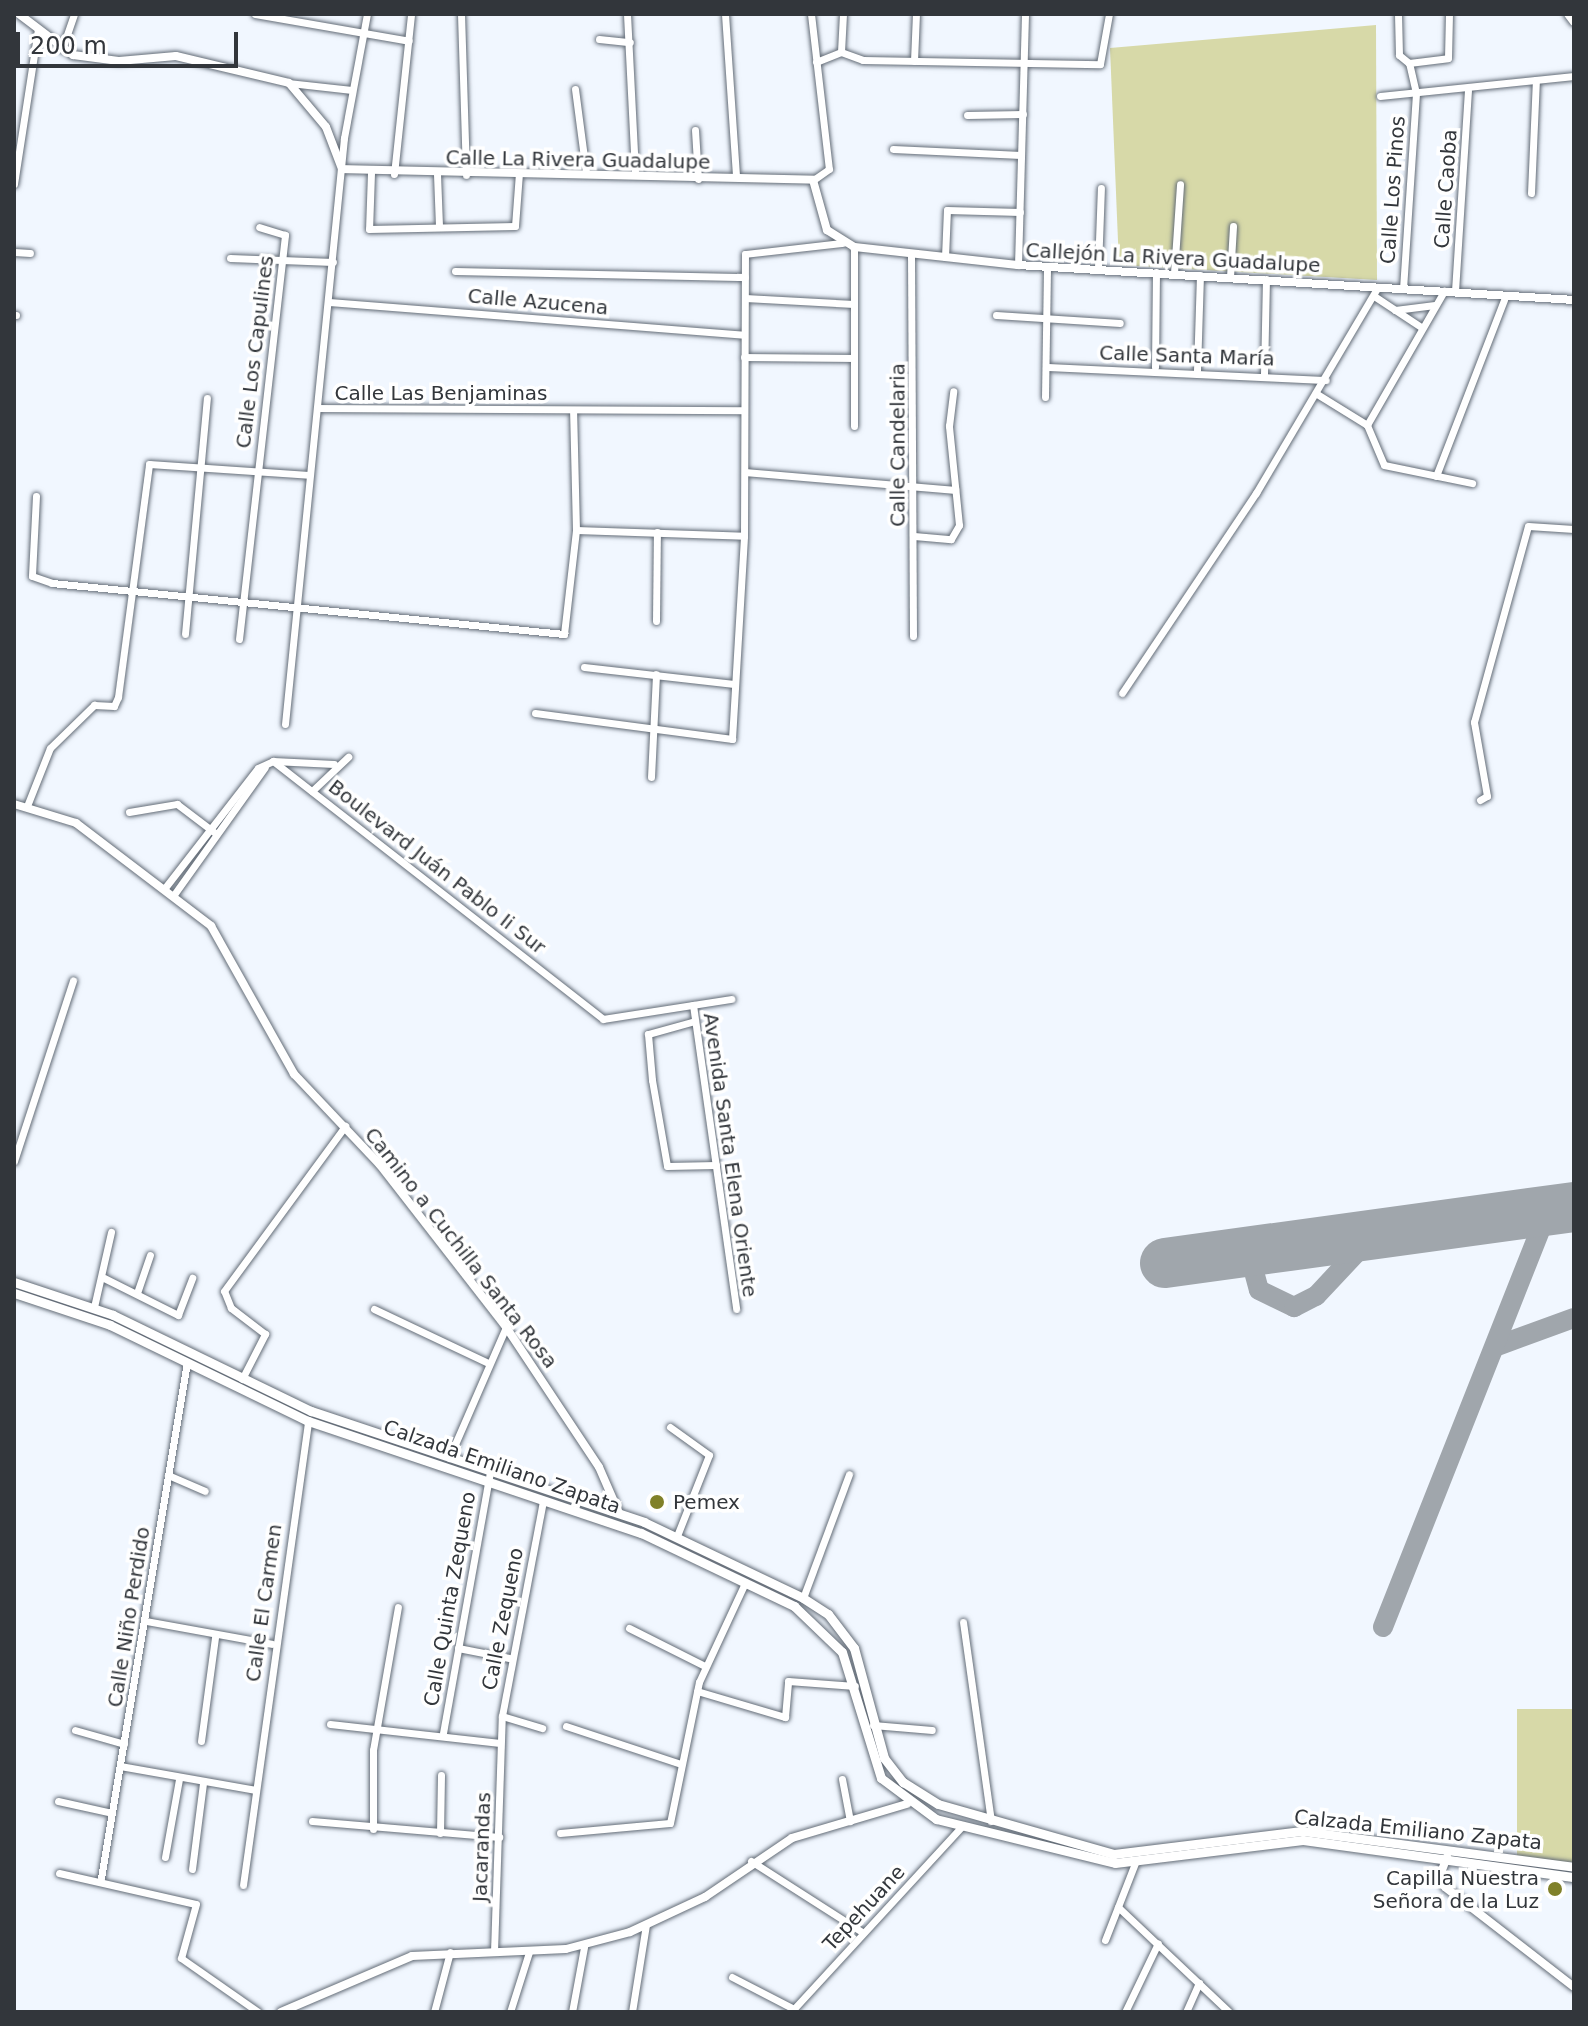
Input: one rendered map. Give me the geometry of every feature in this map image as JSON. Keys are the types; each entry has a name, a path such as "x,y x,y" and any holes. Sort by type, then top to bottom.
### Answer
{"main road":[{"name":"Calzada Emiliano Zapata","path":"14,1282 94,1307 311,1411 449,1458 543,1501 641,1533 745,1583 821,1626 855,1686 866,1745 893,1792 907,1804 962,1826 1135,1863 1303,1840 1574,1877"},
{"name":"Calzada Emiliano Zapata","path":"14,1293 79,1312 308,1421 619,1513 677,1536 803,1598 828,1614 854,1648 884,1758 903,1782 938,1804 1114,1854 1302,1831 1574,1867"},
{"path":"893,1792 903,1782"}],"street":[{"path":"19,14 62,49 119,61 176,56 289,83 351,90"},
{"path":"62,49 74,14"},
{"path":"255,14 359,35 409,41"},
{"path":"357,14 361,24"},
{"path":"285,724 351,90 361,24 367,14"},
{"path":"394,174 411,14"},
{"path":"461,14 466,175"},
{"path":"627,14 635,174"},
{"path":"725,14 736,177"},
{"path":"811,14 829,169 813,180 827,230 842,243"},
{"path":"841,52 843,14"},
{"path":"914,61 916,14"},
{"path":"1018,265 1027,29 1024,14"},
{"path":"816,62 841,52 914,61 1100,64 1109,14"},
{"name":"Calle Los Pinos","path":"1398,14 1399,55 1409,63 1416,93 1403,289"},
{"path":"1409,63 1448,58 1449,14"},
{"path":"1568,14 1574,22"},
{"path":"14,184 38,29"},
{"path":"599,39 630,42"},
{"path":"1380,96 1468,90 1574,76"},
{"path":"1531,193 1536,80"},
{"path":"289,83 326,127 342,169"},
{"path":"575,89 586,173"},
{"name":"Calle Caoba","path":"1455,291 1468,90"},
{"path":"967,115 1023,114"},
{"path":"695,130 698,179"},
{"path":"893,149 1021,155"},
{"name":"Calle La Rivera Guadalupe","path":"342,169 394,174 586,173 698,179 813,180"},
{"path":"371,173 369,229 515,226 519,173"},
{"path":"437,174 439,227"},
{"path":"1174,273 1180,184"},
{"path":"1098,268 1101,188"},
{"path":"945,257 947,210 1020,212"},
{"path":"1230,277 1233,226"},
{"name":"Calle Los Capulines","path":"239,639 285,235 259,227"},
{"path":"535,713 732,739 744,536 746,249 842,243"},
{"name":"Callejón La Rivera Guadalupe","path":"842,243 854,247 1018,265 1266,279 1376,292 1403,289 1455,291 1504,300 1574,300"},
{"path":"854,247 854,426"},
{"path":"14,252 30,253"},
{"name":"Calle Candelaria","path":"911,254 915,487 913,636"},
{"path":"230,258 333,262"},
{"path":"1045,397 1047,266"},
{"path":"455,271 745,277"},
{"path":"1155,367 1156,272"},
{"path":"1197,370 1200,275"},
{"path":"1264,374 1266,279"},
{"path":"1367,425 1444,291"},
{"path":"1122,693 1326,380 1376,292 1395,310 1421,327"},
{"path":"745,298 854,304"},
{"path":"1436,476 1504,300"},
{"name":"Calle Azucena","path":"329,302 744,335"},
{"path":"1395,310 1435,305"},
{"path":"996,315 1046,321 1120,323"},
{"path":"744,357 854,358"},
{"name":"Calle Santa María","path":"1046,367 1155,367 1326,380"},
{"path":"914,536 956,536 953,391"},
{"path":"1317,394 1367,425 1384,465 1472,483"},
{"path":"185,634 207,398"},
{"name":"Calle Las Benjaminas","path":"317,408 743,410"},
{"path":"36,496 32,576 132,594 189,596 243,604 564,634 576,530 569,410"},
{"path":"27,806 50,748 94,705 114,706 118,697 152,461 309,475"},
{"path":"745,472 955,490"},
{"path":"1480,800 1487,796 1474,722 1528,526 1574,529"},
{"path":"576,530 744,536"},
{"path":"656,621 657,532"},
{"path":"584,667 734,684"},
{"path":"651,777 656,674"},
{"path":"312,791 334,764 348,757"},
{"path":"164,889 211,830 273,761 334,764"},
{"name":"Boulevard Juán Pablo Ii Sur","path":"273,761 603,1019 731,999"},
{"path":"173,896 219,837 265,767"},
{"name":"Camino a Cuchilla Santa Rosa","path":"14,804 76,823 211,926 294,1074 345,1126 506,1327 599,1467 619,1513"},
{"path":"129,812 177,804 219,837"},
{"path":"14,1161 23,1117 73,980"},
{"name":"Avenida Santa Elena Oriente","path":"693,1005 736,1309"},
{"path":"695,1021 648,1034 670,1169 716,1165"},
{"path":"14,1114 23,1117"},
{"path":"242,1379 265,1334 231,1308 224,1291 345,1126"},
{"path":"94,1307 104,1278 111,1232"},
{"path":"137,1293 150,1255"},
{"path":"104,1278 178,1315 192,1278"},
{"path":"374,1309 488,1363"},
{"path":"449,1458 506,1327"},
{"name":"Calle Niño Perdido","path":"101,1878 187,1362"},
{"name":"Calle El Carmen","path":"243,1885 272,1644 308,1421"},
{"path":"670,1427 709,1455 677,1536"},
{"path":"803,1598 849,1474"},
{"path":"168,1475 205,1491"},
{"name":"Calle Quinta Zequeno","path":"443,1733 488,1476"},
{"name":"Calle Zequeno","path":"500,1743 509,1658 543,1501"},
{"path":"560,1833 670,1823 697,1691 705,1666 745,1583"},
{"path":"373,1829 376,1731 398,1607"},
{"path":"146,1621 215,1637 272,1644"},
{"path":"963,1622 991,1821"},
{"path":"629,1628 705,1666"},
{"path":"201,1741 215,1637"},
{"path":"458,1648 509,1658"},
{"path":"697,1691 785,1717 788,1681 855,1686"},
{"path":"502,1716 542,1728"},
{"path":"330,1724 376,1731 443,1733 500,1743"},
{"path":"873,1725 932,1730"},
{"path":"566,1726 681,1764"},
{"path":"75,1730 124,1744"},
{"name":"Jacarandas","path":"494,1952 500,1743"},
{"path":"120,1766 179,1779 256,1790"},
{"path":"440,1833 441,1775"},
{"path":"165,1857 179,1779"},
{"path":"842,1779 850,1821"},
{"path":"192,1869 203,1783"},
{"path":"58,1801 112,1813"},
{"path":"281,2012 412,1956 450,1951 529,1952 584,1947 646,1925 705,1897 751,1861 792,1838 907,1804"},
{"path":"312,1821 373,1829 499,1837"},
{"name":"Tepehuane","path":"793,2010 962,1826"},
{"path":"1452,1850 1445,1861 1445,1887 1574,1987"},
{"path":"751,1861 862,1932"},
{"path":"1105,1940 1135,1863"},
{"path":"59,1873 101,1878 196,1904 181,1958 258,2012"},
{"path":"1118,1907 1229,2012"},
{"path":"632,2012 646,1925"},
{"path":"1125,2012 1158,1943"},
{"path":"572,2012 584,1947"},
{"path":"434,2012 450,1951"},
{"path":"510,2012 529,1952"},
{"path":"732,1977 793,2010"},
{"path":"1186,2012 1199,1983"},
{"path":"1213,2012 1217,2002"}],"green space":[{"path":"1376,25 1377,280 1119,265 1110,48"},
{"path":"1517,1709 1574,1709 1574,1862 1517,1862"}],"taxiway":[{"path":"1383,1627 1548,1211"},
{"path":"1249,1253 1259,1290 1294,1307 1316,1296 1373,1235"},
{"path":"1497,1346 1574,1318"}],"runway":[{"path":"1165,1263 1574,1207"}],"place":[{"name":"Pemex","path":"657,1502"},
{"name":"Capilla Nuestra Señora de la Luz","path":"1555,1889"}]}
